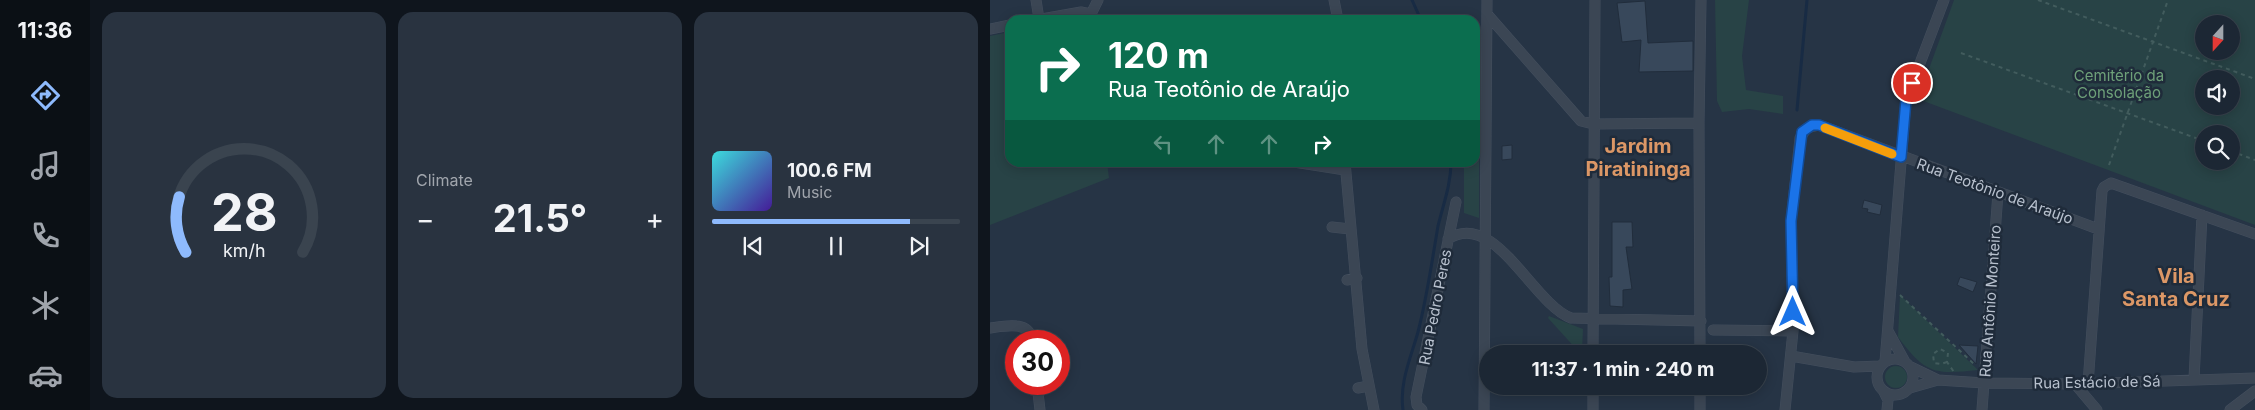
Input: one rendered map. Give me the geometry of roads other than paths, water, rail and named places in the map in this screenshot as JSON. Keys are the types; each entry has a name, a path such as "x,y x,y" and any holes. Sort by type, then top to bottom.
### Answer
{"street":[{"path":"1036,0 1038,15"},
{"path":"1088,0 1091,15"},
{"path":"1091,15 1098,0"},
{"path":"1334,0 1337,15"},
{"path":"1484,410 1487,0"},
{"path":"1593,345 1595,0"},
{"path":"1700,345 1699,123 1701,0"},
{"path":"1877,380 1883,364 1888,330 1906,100 1944,0"},
{"path":"1487,14 1576,117 1593,124 1699,123"},
{"path":"990,29 1005,26"},
{"path":"1487,47 1493,36 1497,35 1509,39"},
{"name":"Rua Teotônio de Araújo","path":"1793,332 1791,221 1800,138 1807,128 1819,125 2098,229"},
{"path":"1345,167 1352,279 1362,349 1374,410"},
{"path":"2088,384 2098,229 2102,191 2107,185 2112,183 2119,185 2255,234"},
{"name":"Rua Antônio Monteiro","path":"1982,410 1998,193"},
{"name":"Rua Pedro Peres","path":"1422,410 1417,405 1416,397 1456,202"},
{"path":"2194,379 2202,215"},
{"path":"1332,227 1350,229"},
{"path":"1448,239 1456,234 1464,233 1474,233 1485,237 1501,250 1553,309 1571,318 1700,321"},
{"path":"990,328 1011,325 1026,330"},
{"path":"1713,330 1793,332 1785,410"},
{"path":"1884,392 1898,395 1910,388 1913,374 1888,330"},
{"path":"1791,356 1854,367 1883,364 1899,359 1908,365"},
{"name":"Rua Estácio de Sá","path":"1908,365 1938,380"},
{"path":"1854,367 1877,380 1888,400 1887,410"},
{"name":"Rua Estácio de Sá","path":"1910,388 1938,380 1961,382 1984,379 2088,384 2255,378"},
{"path":"2075,384 2097,410"},
{"path":"1358,388 1369,386"},
{"path":"2230,410 2255,391"},
{"path":"1038,395 1040,410"},
{"path":"1593,395 1593,410"},
{"path":"1700,395 1700,410"}],"waterway":[{"path":"1412,0 1419,15"},
{"path":"1797,110 1807,0"},
{"path":"1403,410 1404,380 1424,306 1438,226 1451,167"}],"district":[{"name":"Jardim Piratininga","path":"1638,158"},
{"name":"Vila Santa Cruz","path":"2176,288"}],"park label":[{"name":"Cemitério da Consolação","path":"2119,84"}]}
